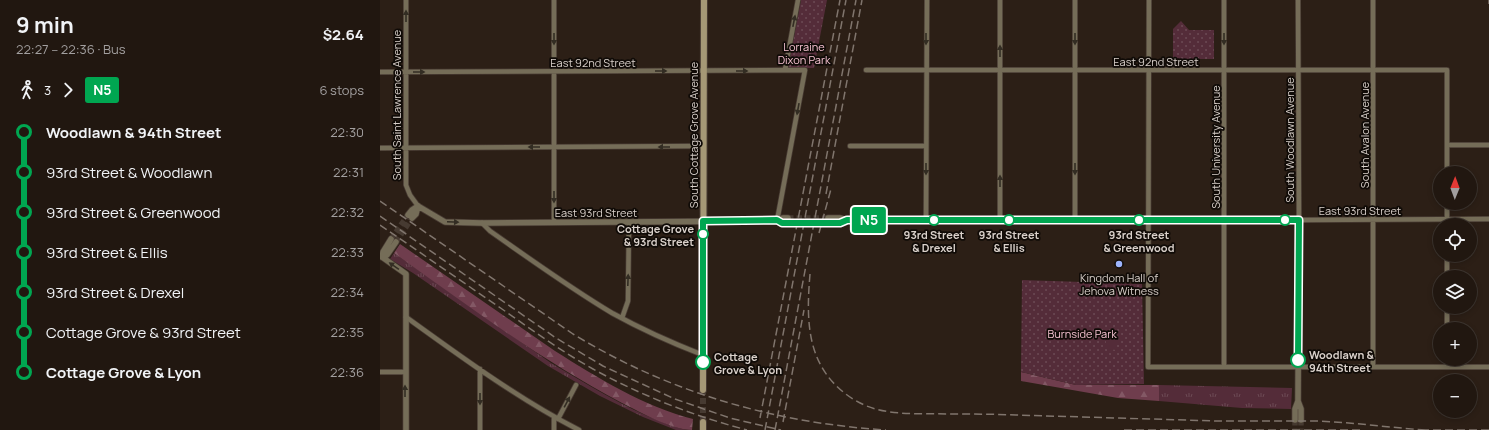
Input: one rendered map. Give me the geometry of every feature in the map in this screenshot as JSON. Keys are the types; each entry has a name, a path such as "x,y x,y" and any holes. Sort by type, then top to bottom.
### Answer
{"main road":[{"name":"South Cottage Grove Avenue","path":"703,390 704,0"},
{"path":"703,422 703,430"}],"street":[{"name":"South Saint Lawrence Avenue","path":"406,0 406,185 410,195 418,206"},
{"path":"554,0 554,222"},
{"path":"785,70 798,0"},
{"path":"926,220 927,0"},
{"path":"1000,0 1000,220"},
{"path":"1075,0 1075,220"},
{"path":"1149,0 1148,367 1489,367"},
{"name":"South University Avenue","path":"1224,0 1224,367"},
{"name":"South Woodlawn Avenue","path":"1298,0 1298,401 1301,409 1298,420"},
{"name":"South Avalon Avenue","path":"1373,0 1373,367"},
{"name":"East 92nd Street","path":"380,72 805,70 777,220"},
{"name":"East 92nd Street","path":"866,70 1447,70 1447,145"},
{"path":"1447,166 1447,145 1489,145"},
{"path":"380,148 703,146"},
{"path":"850,146 926,146"},
{"path":"410,217 416,214 418,206"},
{"name":"East 93rd Street","path":"418,206 445,222 629,222 777,220 783,218 788,220"},
{"name":"East 93rd Street","path":"828,220 840,218 847,220 1433,219"},
{"name":"East 93rd Street","path":"1477,219 1489,219"},
{"path":"622,318 628,301 629,222"},
{"path":"482,223 490,231 561,280 622,318 662,339 703,355"},
{"path":"381,257 387,255 393,241"},
{"path":"381,257 406,274 406,430"},
{"path":"406,317 480,369 556,418 579,430"},
{"path":"480,369 480,430"},
{"path":"380,372 406,372"},
{"path":"554,430 556,418 576,385"}],"green space":[{"name":"Lorraine Dixon Park","path":"801,0 827,0 814,68 788,68"},
{"path":"1181,21 1189,30 1214,30 1214,59 1173,59 1173,29"},
{"path":"400,244 555,351 588,371 621,390 656,407 693,419 692,430 666,424 622,403 534,351 394,253"},
{"path":"394,253 551,363 605,395 633,409 671,426 688,430 676,430 643,417 600,396 548,366 413,273 390,259"},
{"name":"Burnside Park","path":"1022,280 1142,284 1144,384 1076,385 1021,372"},
{"path":"1106,333 1117,334 1117,350 1106,349"},
{"path":"1021,372 1076,385 1159,385 1159,401 1118,398 1021,381"},
{"path":"1159,385 1292,388 1291,409 1242,408 1159,401"}],"tunnel":[{"path":"391,239 408,215"},
{"path":"396,242 412,218"},
{"path":"788,218 828,218"},
{"path":"787,223 827,223"},
{"path":"703,390 703,422"},
{"path":"1295,420 1295,430"},
{"path":"1301,420 1301,430"}],"railway":[{"path":"760,418 840,0"},
{"path":"765,430 846,0"},
{"path":"775,430 856,0"},
{"path":"826,194 862,0"},
{"path":"819,233 831,189"},
{"path":"380,201 573,334 646,372 684,388 763,412 803,420 886,430"},
{"path":"380,216 556,338 603,366 675,399 730,418 781,430"},
{"path":"380,225 547,340 593,369 630,388 688,412 747,430"},
{"path":"810,274 808,310 809,327 812,343 818,359 826,374 837,387 853,399 875,409 911,414 999,414 1218,421 1315,421 1427,430"},
{"path":"783,422 804,310"},
{"path":"1124,430 1363,430"},
{"path":"1421,430 1489,430"}],"bus line":[{"name":"N5","path":"703,362 703,221 777,220 782,223 840,223 847,220 1299,220 1298,360"}],"place":[{"name":"93rd Street & Drexel","path":"934,220"},
{"name":"93rd Street & Ellis","path":"1009,220"},
{"name":"93rd Street & Greenwood","path":"1139,220"},
{"name":"Cottage Grove & 93rd Street","path":"703,234"},
{"name":"Kingdom Hall of Jehova Witness","path":"1119,264"},
{"name":"Woodlawn & 94th Street","path":"1298,360"},
{"name":"Cottage Grove & Lyon","path":"703,362"}]}
